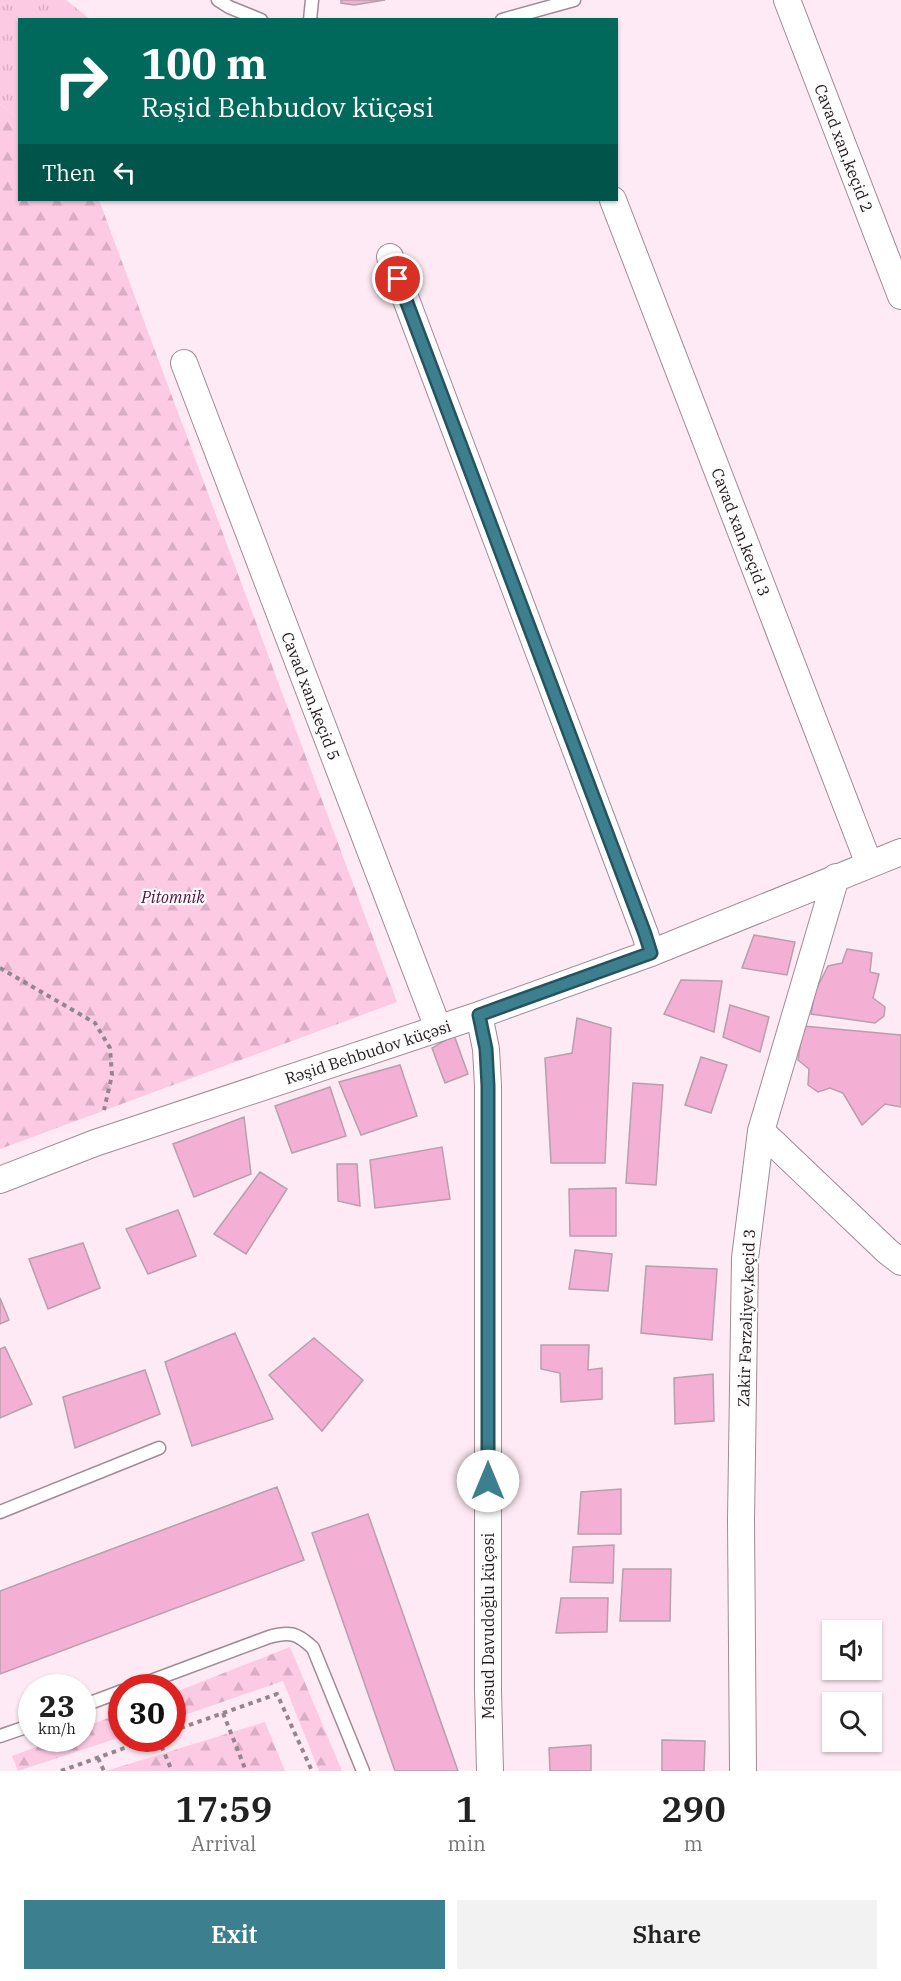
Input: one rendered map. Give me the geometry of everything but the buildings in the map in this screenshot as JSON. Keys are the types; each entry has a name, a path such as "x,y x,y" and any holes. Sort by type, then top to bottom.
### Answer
{"street":[{"name":"Cavad xan,keçid 2","path":"788,0 901,296"},
{"name":"Cavad xan,keçid 3","path":"613,201 869,864"},
{"path":"390,257 651,953"},
{"name":"Cavad xan,keçid 5","path":"184,363 438,1028"},
{"name":"Rəşid Behbudov küçəsi","path":"0,1180 96,1143 479,1015 651,953 901,852"},
{"name":"Zakir Fərzəliyev,keçid 3","path":"743,1771 741,1520 745,1258 761,1131 836,877"},
{"name":"Məsud Davudoğlu küçəsi","path":"479,1015 486,1049 488,1086 490,1771"},
{"path":"761,1131 901,1262"}],"lane":[{"path":"218,0 256,18"},
{"path":"310,18 312,0"},
{"path":"508,18 574,0"},
{"path":"0,1512 159,1448"},
{"path":"169,1674 268,1637 283,1633 300,1636 313,1648 363,1771"},
{"path":"0,1736 18,1730"}],"path":[{"path":"0,968 95,1023 111,1048 112,1075 96,1143"},
{"path":"186,1726 277,1694 312,1771"},
{"path":"223,1713 246,1771"},
{"path":"61,1771 114,1752"},
{"path":"164,1752 172,1771"},
{"path":"98,1758 104,1771"}],"green space":[{"path":"0,0 66,0 89,18 18,18 18,118 0,104"},
{"name":"Pitomnik","path":"0,104 18,118 18,201 99,201 397,1002 0,1149"},
{"path":"290,1647 342,1771 319,1771 283,1681 186,1715 186,1688"},
{"path":"108,1718 108,1741 96,1745 96,1723"},
{"path":"265,1722 285,1771 106,1771 168,1752 186,1752 186,1746"},
{"path":"23,1752 76,1752 18,1771 12,1756"}],"route":[{"path":"398,279 651,953 479,1015 486,1049 488,1086 488,1481"}]}
